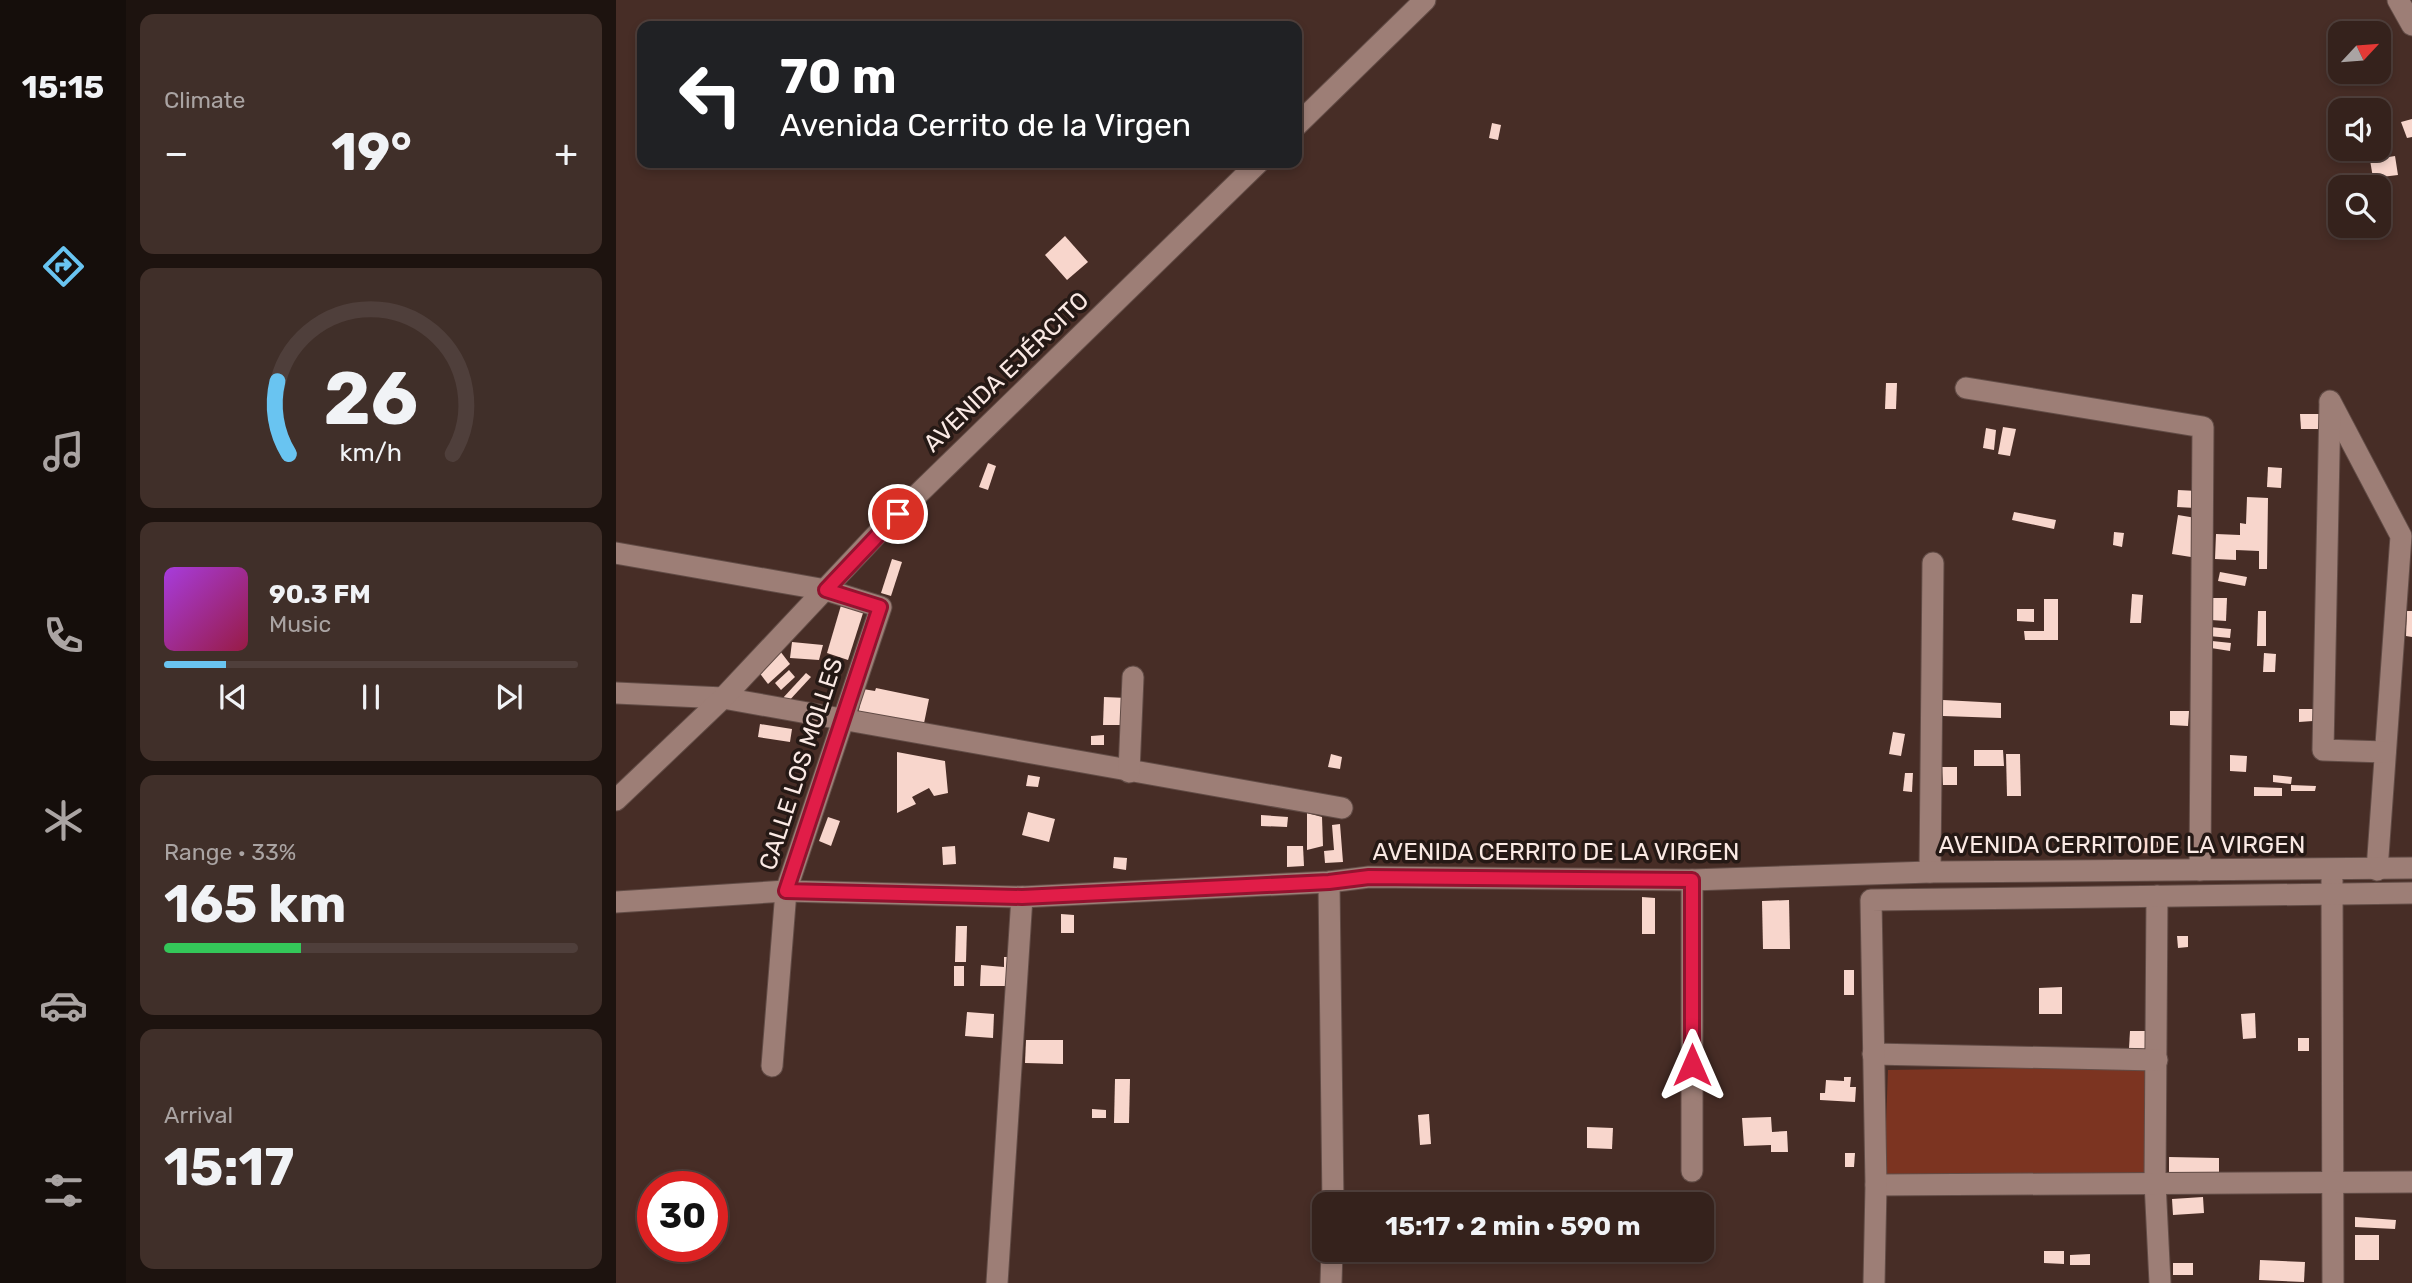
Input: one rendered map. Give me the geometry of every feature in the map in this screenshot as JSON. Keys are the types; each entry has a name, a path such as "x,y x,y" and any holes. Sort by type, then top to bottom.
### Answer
{"street":[{"path":"1302,120 1425,0"},
{"path":"2398,0 2412,25"},
{"name":"AVENIDA EJÉRCITO","path":"616,800 723,698 878,533 1253,168"},
{"path":"1966,388 2203,427 2200,870"},
{"path":"2377,870 2401,536 2330,401 2322,750 2385,752"},
{"path":"616,553 826,590"},
{"path":"1930,872 1934,562"},
{"name":"CALLE LOS MOLLES","path":"772,1066 786,891 880,607 826,590"},
{"path":"1129,772 1133,677"},
{"path":"616,693 723,698 1342,808"},
{"name":"AVENIDA CERRITO DE LA VIRGEN","path":"616,902 786,891 1022,897 1329,882 1369,877 1692,880 1930,872 2332,871 2412,868"},
{"path":"2332,871 2333,1283"},
{"path":"1692,880 1692,1171"},
{"path":"1329,882 1332,1192"},
{"path":"1874,1283 1876,1185 1871,900 2412,893"},
{"path":"2157,896 2155,1182 2160,1283"},
{"path":"997,1283 1022,897"},
{"path":"1873,1054 2157,1060"},
{"path":"1876,1185 2412,1182"},
{"path":"1331,1283 1332,1262"}],"shaded area":[{"path":"2150,1066 2146,1177 1884,1176 1888,1070"}],"building":[{"path":"2412,119 2412,137 2407,138 2401,122"},
{"path":"1492,123 1501,125 1498,140 1489,138"},
{"path":"2395,156 2398,175 2372,175 2370,161 2391,161 2391,157"},
{"path":"1065,236 1088,262 1067,280 1045,255"},
{"path":"1886,383 1897,383 1896,409 1885,409"},
{"path":"2300,414 2323,414 2324,429 2301,429"},
{"path":"2003,427 2016,429 2010,456 1998,454"},
{"path":"1986,428 1996,430 1994,450 1983,448"},
{"path":"988,463 996,466 988,490 979,487"},
{"path":"2268,467 2282,468 2281,488 2267,487"},
{"path":"2178,490 2197,491 2195,508 2177,507"},
{"path":"2247,497 2268,498 2267,569 2259,569 2259,551 2236,550 2236,560 2215,559 2216,534 2240,535 2240,523 2246,524"},
{"path":"2014,512 2056,520 2054,529 2012,520"},
{"path":"2178,515 2196,518 2191,557 2172,554"},
{"path":"2114,532 2124,533 2122,547 2113,545"},
{"path":"892,559 902,562 891,596 881,593"},
{"path":"2220,572 2247,577 2245,586 2218,581"},
{"path":"2132,594 2143,595 2141,623 2130,623"},
{"path":"2211,598 2227,598 2226,621 2211,620"},
{"path":"2044,599 2058,599 2058,640 2025,640 2024,631 2044,631"},
{"path":"842,602 864,610 848,660 827,653"},
{"path":"2017,609 2034,609 2034,622 2017,621"},
{"path":"2258,611 2266,611 2266,646 2257,646"},
{"path":"2407,611 2412,611 2412,637 2406,636"},
{"path":"2210,627 2231,629 2230,638 2209,636"},
{"path":"2212,641 2231,643 2230,651 2211,648"},
{"path":"792,642 823,645 819,660 790,658"},
{"path":"780,651 790,664 768,684 758,671"},
{"path":"2264,653 2276,654 2275,672 2263,672"},
{"path":"789,670 795,677 781,690 775,683"},
{"path":"806,673 811,677 787,703 782,699"},
{"path":"876,688 929,699 923,728 858,715 863,689 875,691"},
{"path":"1104,697 1127,698 1126,725 1103,725"},
{"path":"1943,700 2001,703 2001,718 1943,716"},
{"path":"2299,709 2313,709 2313,721 2299,722"},
{"path":"2170,711 2189,711 2188,726 2170,725"},
{"path":"760,724 792,729 790,742 758,737"},
{"path":"1893,732 1905,734 1901,756 1889,754"},
{"path":"1104,735 1104,745 1091,745 1091,736"},
{"path":"1974,750 2003,750 2004,766 1974,766"},
{"path":"897,752 945,761 948,793 934,796 929,788 912,797 916,804 897,813"},
{"path":"1331,754 1342,757 1340,769 1328,767"},
{"path":"2006,754 2020,754 2021,796 2007,796"},
{"path":"2230,755 2247,756 2246,772 2230,771"},
{"path":"1942,767 1957,767 1957,785 1943,785"},
{"path":"1905,773 1913,773 1912,792 1903,791"},
{"path":"1028,775 1040,777 1038,787 1026,786"},
{"path":"2273,775 2292,777 2291,784 2273,782"},
{"path":"2291,785 2316,786 2315,791 2291,791"},
{"path":"2254,787 2282,788 2282,796 2254,796"},
{"path":"1028,812 1055,819 1049,842 1022,835"},
{"path":"1307,813 1322,817 1323,846 1307,850"},
{"path":"1261,815 1288,817 1287,827 1261,826"},
{"path":"828,817 840,821 831,846 819,841"},
{"path":"1340,824 1343,862 1325,863 1324,851 1334,850 1332,825"},
{"path":"2141,838 2178,839 2177,854 2140,853"},
{"path":"955,846 956,864 943,865 942,847"},
{"path":"1287,846 1303,846 1304,866 1287,867"},
{"path":"1114,857 1127,858 1126,870 1113,868"},
{"path":"1642,897 1655,898 1655,934 1642,934"},
{"path":"1789,900 1790,949 1763,949 1762,901"},
{"path":"1061,914 1074,915 1074,933 1061,933"},
{"path":"956,926 967,926 966,962 955,962"},
{"path":"2177,936 2188,936 2188,947 2178,948"},
{"path":"1004,957 1010,957 1007,986 980,986 981,965 1004,967"},
{"path":"954,966 964,966 964,986 954,986"},
{"path":"1844,970 1854,970 1854,995 1844,995"},
{"path":"2062,987 2062,1014 2039,1014 2039,988"},
{"path":"967,1012 994,1014 993,1038 965,1036"},
{"path":"2255,1013 2256,1038 2243,1039 2241,1014"},
{"path":"2130,1031 2145,1031 2145,1049 2129,1048"},
{"path":"2298,1038 2309,1038 2309,1051 2298,1051"},
{"path":"1026,1040 1063,1040 1063,1064 1025,1063"},
{"path":"1844,1077 1851,1077 1850,1087 1856,1087 1855,1102 1820,1100 1820,1093 1825,1093 1826,1080 1844,1081"},
{"path":"1115,1079 1130,1079 1129,1123 1114,1123"},
{"path":"1092,1109 1106,1110 1106,1118 1092,1118"},
{"path":"1429,1114 1431,1144 1420,1145 1418,1115"},
{"path":"1771,1117 1772,1132 1787,1131 1788,1152 1771,1152 1771,1145 1744,1146 1742,1118"},
{"path":"1587,1127 1613,1128 1612,1149 1587,1148"},
{"path":"1845,1153 1855,1153 1854,1167 1845,1167"},
{"path":"2169,1157 2219,1158 2219,1176 2169,1176"},
{"path":"2203,1197 2204,1213 2173,1215 2172,1199"},
{"path":"2355,1217 2396,1220 2395,1229 2355,1227"},
{"path":"2355,1235 2379,1235 2379,1260 2355,1260"},
{"path":"2044,1251 2064,1251 2064,1264 2044,1263"},
{"path":"2090,1254 2090,1265 2070,1265 2070,1255"},
{"path":"2260,1260 2305,1262 2304,1282 2259,1280"},
{"path":"2173,1263 2193,1263 2193,1275 2173,1275"}],"route":[{"path":"898,514 826,590 880,607 786,891 1022,897 1329,882 1369,877 1692,880 1692,1065"}]}
